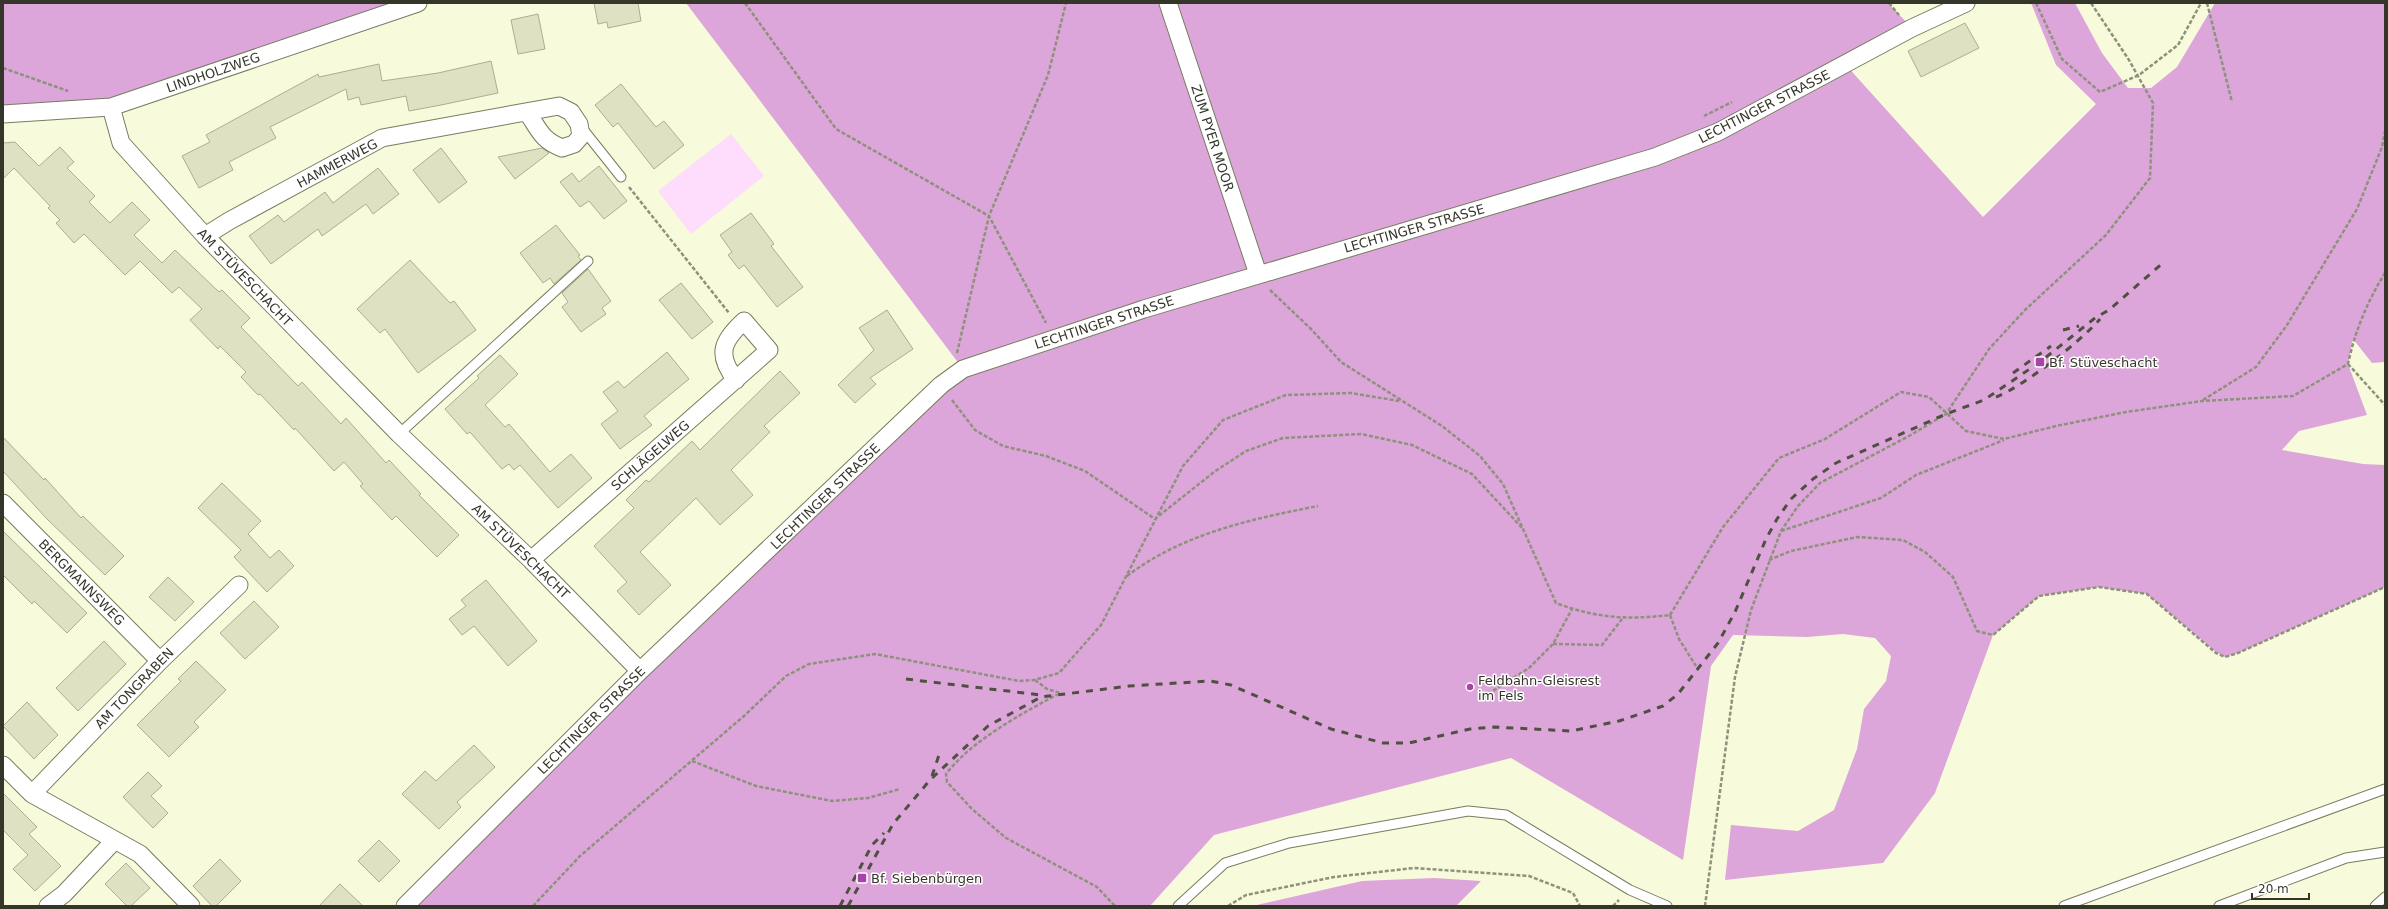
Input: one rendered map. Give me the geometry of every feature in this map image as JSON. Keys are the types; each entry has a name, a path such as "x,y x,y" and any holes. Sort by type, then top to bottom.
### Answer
{"street":[{"name":"LINDHOLZWEG","path":"3,114 111,107 418,3"},
{"name":"ZUM PYER MOOR","path":"1168,3 1258,274"},
{"name":"LECHTINGER STRASSE","path":"405,906 640,671 941,385 963,369 1053,338 1258,274 1656,157 1718,132 1912,28 1966,3"},
{"name":"HAMMERWEG","path":"205,236 229,221 382,138 559,106 571,112 579,124"},
{"name":"AM STÜVESCHACHT","path":"111,107 120,143 205,236 399,434 531,560 640,671"},
{"path":"527,112 539,134 550,143 562,148 574,144 581,136 579,124"},
{"name":"SCHLÄGELWEG","path":"531,560 769,350 744,321 739,326"},
{"path":"736,380 725,366 723,347 729,335 739,326"},
{"name":"BERGMANNSWEG","path":"3,503 160,661"},
{"name":"AM TONGRABEN","path":"32,794 160,661 239,584"},
{"path":"3,765 32,794 114,841 140,854 191,906"},
{"path":"48,906 64,894 114,841"}],"lane":[{"path":"579,124 621,177"},
{"path":"399,434 588,261"},
{"path":"2064,906 2385,789"},
{"path":"1178,906 1225,863 1289,843 1468,811 1506,815 1630,890 1666,906"},
{"path":"2219,906 2346,858 2385,852"},
{"path":"2375,906 2385,897"}],"path":[{"path":"745,3 836,129 989,216 1053,338"},
{"path":"962,356 955,358 989,216 1048,75 1066,3"},
{"path":"2036,3 2062,59 2100,92 2139,76 2178,45 2201,3"},
{"path":"1705,906 1735,677 1751,610 1768,560 1781,531 1798,506 1820,483 1921,430 1946,414 1989,349 2025,310 2106,235 2150,178 2153,103 2130,60 2091,3"},
{"path":"2207,3 2232,102"},
{"path":"1892,19 1906,12"},
{"path":"3,68 75,94"},
{"path":"1702,117 1737,99"},
{"path":"2202,401 2256,367 2287,325 2357,209 2382,147 2385,131"},
{"path":"621,177 739,326"},
{"path":"1781,531 1881,498 1916,475 2004,439 2070,423 2202,401 2293,396 2348,364 2353,339 2370,298 2385,273"},
{"path":"1258,274 1261,281 1311,329 1341,362 1399,401 1442,426 1480,456 1503,484 1556,603 1591,614 1622,619 1670,615"},
{"path":"2348,364 2385,405"},
{"path":"941,385 975,430 1003,446 1046,456 1085,471 1155,519"},
{"path":"1670,615 1723,527 1779,458 1825,439 1901,392 1929,396 1946,414 1966,431 2004,439"},
{"path":"533,906 580,856 744,716 786,676 809,664 875,654 1019,681 1034,680 1059,672 1101,625 1183,466 1223,420 1286,395 1350,393 1399,401"},
{"path":"1155,519 1214,472 1246,452 1283,438 1361,434 1412,445 1472,474 1524,530"},
{"path":"1126,577 1146,561 1178,546 1241,522 1318,506"},
{"path":"1768,560 1791,551 1858,537 1903,540 1925,552 1953,577 1977,631 1993,635 2039,596 2099,587 2134,590 2147,594 2216,652 2225,657 2238,653 2385,587"},
{"path":"1483,697 1529,668 1554,644 1572,609"},
{"path":"1670,615 1679,640 1696,666"},
{"path":"1554,644 1602,645 1622,619"},
{"path":"1034,680 1047,689 1060,694 1000,728 975,747 946,774 947,782 972,809 1006,838 1097,887 1115,906"},
{"path":"691,761 756,786 832,801 868,798 900,789"},
{"path":"1228,906 1246,895 1334,877 1414,868 1529,876 1573,893 1580,906"}],"shaded area":[{"path":"3,3 423,3 111,107 3,113"},
{"path":"686,3 1888,3 1912,28 1845,64 1983,217 2096,104 2056,65 2031,3 2075,3 2102,53 2128,88 2151,88 2177,67 2215,3 2385,3 2385,362 2372,363 2353,339 2348,364 2367,415 2299,431 2282,450 2363,464 2385,465 2385,587 2238,653 2225,657 2216,652 2147,594 2099,587 2039,596 1993,635 1935,793 1883,863 1725,880 1731,825 1798,831 1834,810 1857,749 1864,709 1886,681 1891,656 1875,638 1843,634 1807,637 1733,635 1711,666 1683,860 1511,758 1214,835 1150,906 405,906 963,369"},
{"path":"731,134 764,176 691,234 658,191"},
{"path":"1434,878 1481,881 1456,906 1252,906 1362,881"}],"building":[{"path":"594,3 638,3 641,21 608,28 607,22 598,24"},
{"path":"538,14 545,49 518,54 511,20"},
{"path":"1965,23 1979,48 1921,77 1908,51"},
{"path":"491,61 498,93 441,105 409,111 406,96 361,105 359,97 348,100 346,89 270,127 276,138 229,162 233,170 199,188 182,156 210,142 206,135 318,74 319,77 379,64 382,81 438,73"},
{"path":"621,84 656,127 664,121 684,145 654,169 618,123 613,127 595,105"},
{"path":"15,142 39,166 60,147 74,162 67,168 95,196 89,202 110,223 132,202 150,220 134,235 162,263 175,250 219,292 222,290 250,318 241,327 298,386 302,382 341,424 346,418 386,463 389,460 421,494 419,495 459,535 437,557 396,516 392,520 360,486 363,484 344,462 334,471 295,428 294,430 260,394 258,395 241,377 246,372 220,346 218,349 190,320 202,309 179,287 172,293 140,261 125,275 84,234 74,243 56,223 60,220 48,208 50,206 14,168 3,179 3,143"},
{"path":"441,148 467,182 439,203 413,170"},
{"path":"542,148 549,153 515,179 498,157"},
{"path":"599,166 627,201 604,219 589,201 580,207 560,182 572,173 579,182"},
{"path":"378,168 399,194 373,214 366,204 322,236 318,229 271,264 249,236 278,215 284,222 325,192 333,203"},
{"path":"751,213 774,244 771,246 803,287 777,307 744,265 739,269 728,255 732,252 720,235"},
{"path":"556,225 580,255 578,256 581,260 554,284 550,278 543,283 520,253"},
{"path":"410,260 450,303 454,301 476,330 418,373 385,329 380,333 357,309"},
{"path":"588,269 611,301 602,308 606,314 581,332 562,307 568,302 562,293"},
{"path":"681,283 713,322 692,339 659,300"},
{"path":"887,310 913,349 870,378 876,384 855,403 838,385 874,350 859,328"},
{"path":"667,352 689,379 644,416 652,425 620,449 601,424 618,411 603,392 618,381 624,388"},
{"path":"500,355 518,374 485,405 505,427 509,424 550,472 571,454 592,478 558,508 520,465 514,470 509,464 502,469 470,432 467,434 445,409 479,378 477,376"},
{"path":"780,371 800,393 764,426 770,432 731,470 753,495 720,525 696,498 640,552 671,585 639,615 617,591 627,582 594,546 634,508 626,500 646,480 649,482 692,441 700,450"},
{"path":"3,437 44,480 45,478 81,518 83,516 124,556 105,575 47,519 3,471"},
{"path":"222,483 261,521 248,534 270,558 279,550 294,566 267,592 234,557 241,550 198,508"},
{"path":"3,531 87,613 67,633 34,601 32,604 3,575"},
{"path":"168,577 194,602 175,621 149,597"},
{"path":"486,580 537,641 508,666 474,626 462,635 449,619 466,606 461,600"},
{"path":"254,601 279,627 245,659 220,633"},
{"path":"104,641 126,664 78,711 56,688"},
{"path":"196,661 226,690 194,722 199,727 169,757 137,725 181,681 178,679"},
{"path":"27,702 58,735 34,759 3,726"},
{"path":"474,745 495,767 457,802 461,807 439,829 402,794 425,771 436,781"},
{"path":"148,772 162,786 151,796 168,813 153,828 123,797"},
{"path":"3,793 37,827 29,834 61,866 35,891 13,869 28,855 3,830"},
{"path":"379,840 400,861 379,882 358,861"},
{"path":"220,859 241,881 216,906 212,906 193,886"},
{"path":"126,863 150,888 131,906 127,906 105,884"},
{"path":"340,884 363,906 319,906"}],"railway":[{"path":"848,906 893,824 930,780 988,726 1041,697 1129,686 1210,681 1231,685 1331,729 1383,743 1409,743 1470,729 1494,727 1571,731 1619,721 1663,706 1678,694 1718,643 1735,612 1766,539 1777,519 1791,499 1813,479 1836,463 1946,414 1984,400 2040,362 2095,318 2109,310 2165,261"},
{"path":"1996,397 2036,374 2066,351 2100,319"},
{"path":"2063,330 2079,326"},
{"path":"2013,373 2051,346"},
{"path":"906,679 1041,695"},
{"path":"932,776 939,755"},
{"path":"840,906 872,845 884,833"}],"place":[{"name":"Bf. Stüveschacht","path":"2040,362"},
{"name":"Feldbahn-Gleisrest im Fels","path":"1470,687"},
{"name":"Bf. Siebenbürgen","path":"862,878"}]}
